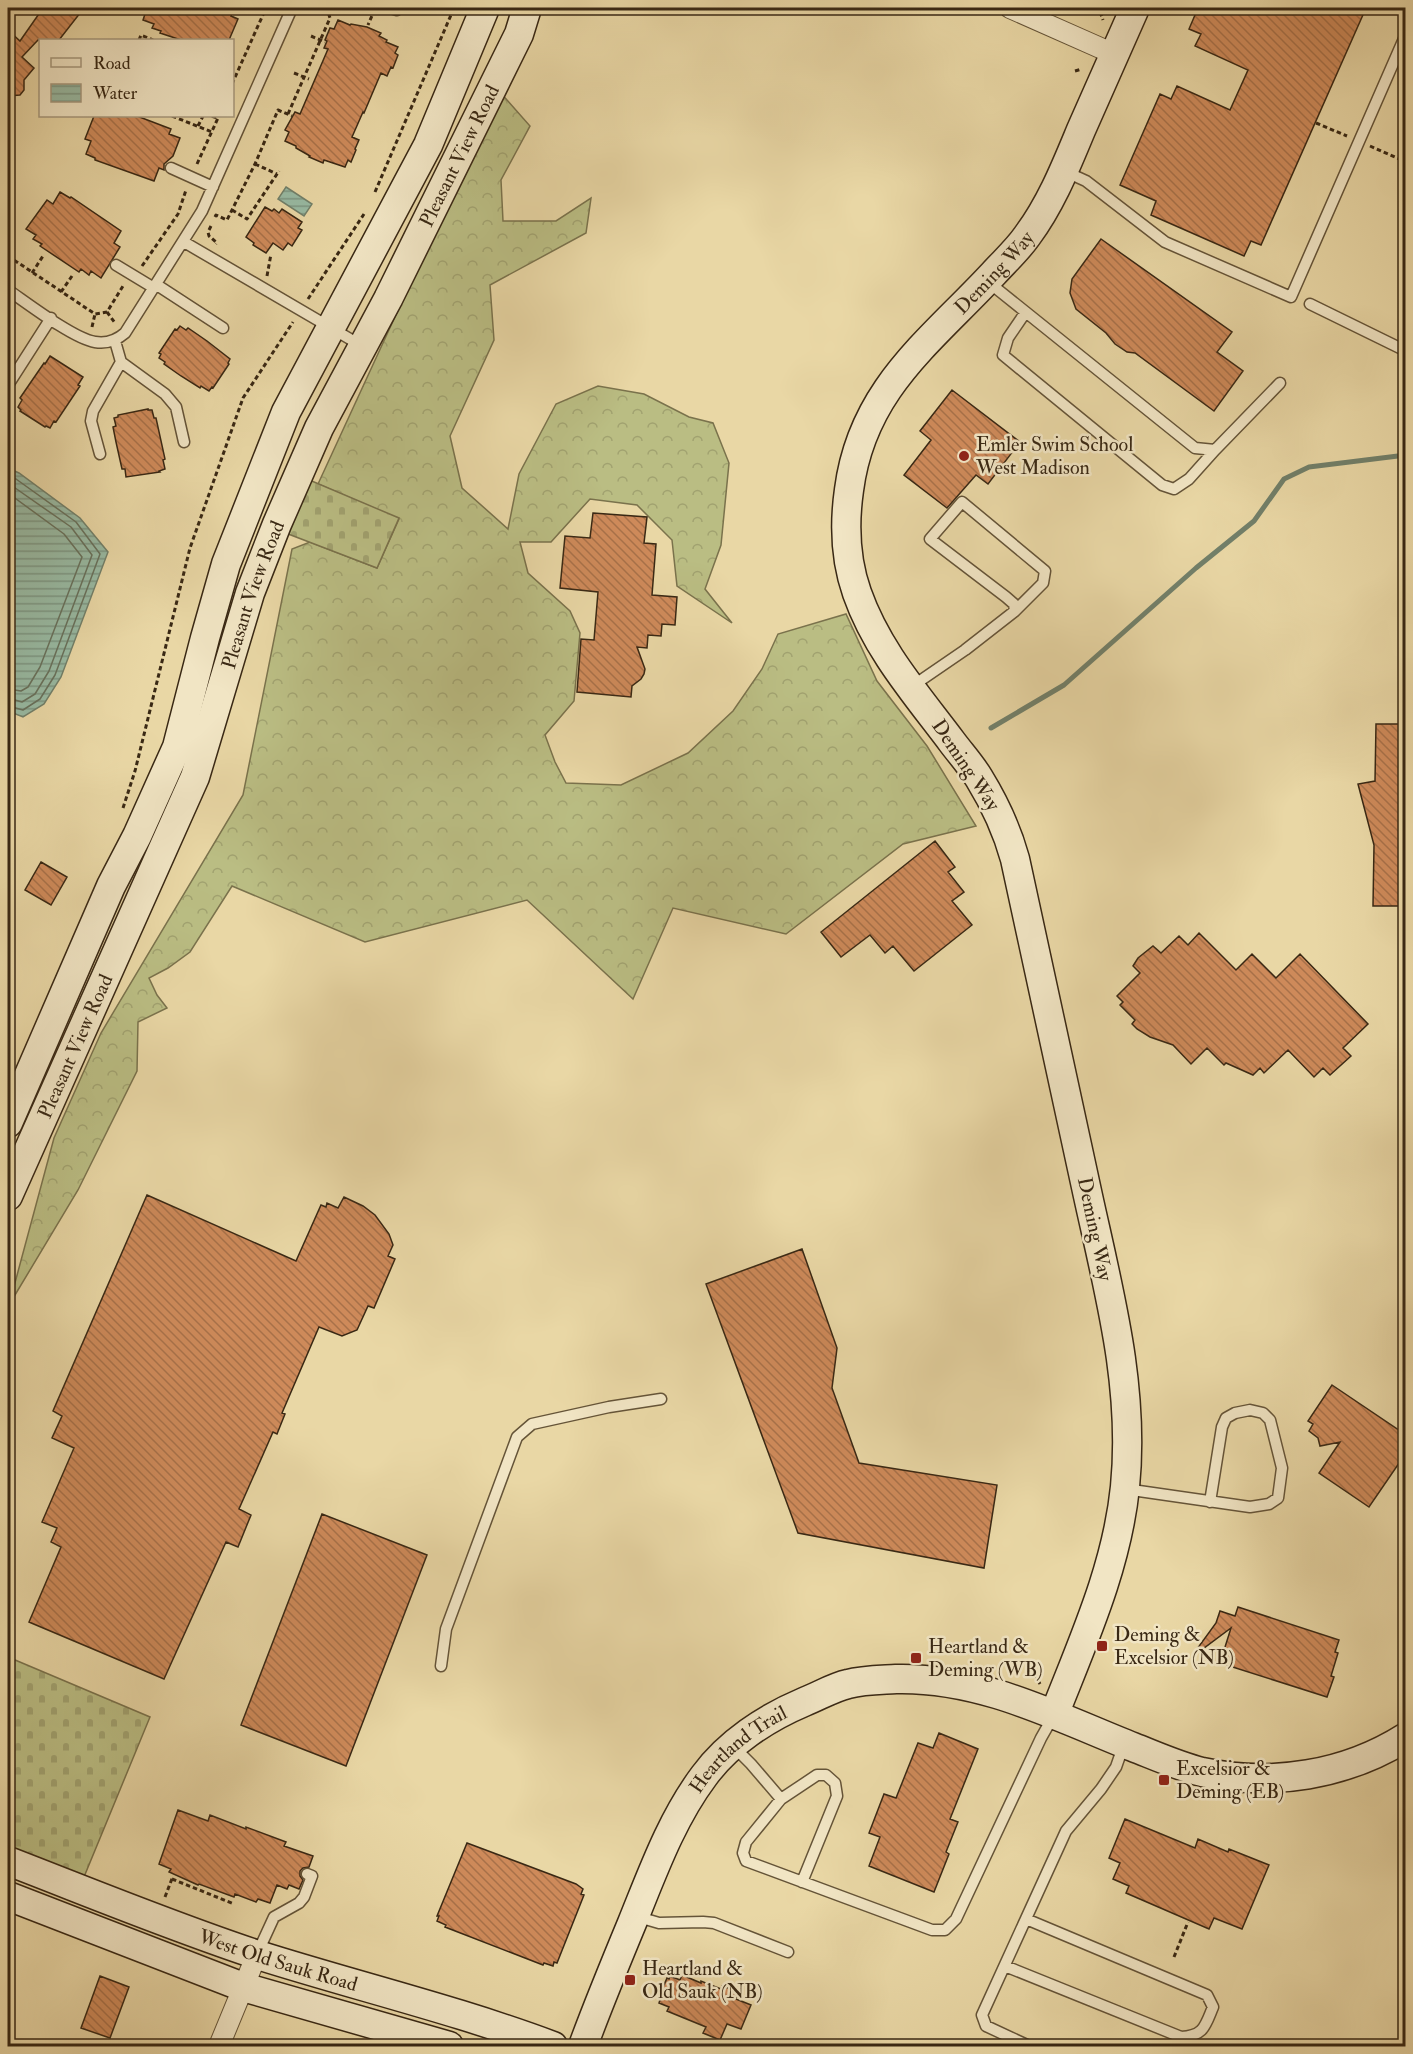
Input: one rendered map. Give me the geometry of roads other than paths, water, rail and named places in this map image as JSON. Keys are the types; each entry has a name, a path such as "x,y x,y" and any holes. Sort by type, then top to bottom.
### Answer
{"street":[{"name":"Pleasant View Road","path":"8,1123 111,886 137,836 177,747 226,564 286,412 428,145 485,8"},
{"name":"Pleasant View Road","path":"8,1196 195,777 250,593 277,524 319,428 388,299 519,34 527,8"},
{"path":"1010,8 1114,54"},
{"name":"Deming Way","path":"1054,1715 1111,1563 1125,1489 1128,1423 1123,1368 1102,1261 1007,830 978,776 911,688 876,637 856,590 848,553 846,529 851,476 856,453 869,420 895,377 987,281 1026,237 1039,218 1064,171 1135,8"},
{"name":"Heartland Trail","path":"583,2046 648,1882 682,1809 704,1775 733,1746 760,1724 787,1709 848,1684 920,1679 958,1683 993,1692 1175,1764 1231,1777 1268,1778 1313,1774 1360,1760 1406,1737"},
{"name":"West Old Sauk Road","path":"8,1861 180,1928 553,2046"},
{"name":"West Old Sauk Road","path":"8,1896 243,1987 449,2046"},
{"path":"219,2046 257,1954"}],"lane":[{"path":"8,290 79,336 96,342 115,341 126,333 184,242 213,187 292,8"},
{"path":"1064,171 1086,181 1165,242 1291,297 1406,34"},
{"path":"234,113 245,117"},
{"path":"171,168 213,187"},
{"path":"184,242 362,346"},
{"path":"116,265 223,328"},
{"path":"987,281 1195,448 1215,450"},
{"path":"1310,304 1406,351"},
{"path":"1025,313 1008,338 1003,355 1162,485 1174,489 1189,479 1280,382"},
{"path":"10,382 51,318"},
{"path":"115,341 121,362 165,394 176,407 184,442"},
{"path":"100,454 91,421 93,411 121,362"},
{"path":"911,688 1015,611 1043,583 1045,571 962,502 930,539 1006,597 1014,604 1015,611"},
{"path":"441,1666 446,1629 517,1437 532,1424 609,1407 661,1399"},
{"path":"1125,1489 1210,1502 1250,1507 1269,1504 1278,1498 1282,1468 1270,1420 1263,1413 1250,1410 1235,1413 1226,1418 1222,1427 1210,1502"},
{"path":"802,1882 837,1796 835,1783 826,1775 817,1776 781,1799 746,1842 743,1853 746,1861 802,1882 933,1930 945,1930 956,1919 1054,1715"},
{"path":"1029,2046 986,2026 982,2015 1066,1831 1116,1767 1124,1744"},
{"path":"733,1746 781,1799"},
{"path":"257,1954 274,1917 304,1897 312,1876 308,1875"},
{"path":"635,1916 659,1923 714,1923 788,1952"},
{"path":"1005,1966 1181,2037 1193,2036 1202,2030 1214,2007 1207,1995 1026,1919"}],"water":[{"path":"286,187 312,204 304,216 278,199"},
{"path":"8,468 19,473 80,518 108,552 61,677 44,704 23,717 8,711"}],"waterway":[{"path":"991,728 1064,685 1196,568 1254,521 1284,479 1309,467 1406,455"}],"place":[{"name":"Emler Swim School West Madison","path":"964,456"},
{"name":"Deming & Excelsior (NB)","path":"1102,1646"},
{"name":"Heartland & Deming (WB)","path":"916,1658"},
{"name":"Excelsior & Deming (EB)","path":"1164,1780"},
{"name":"Heartland & Old Sauk (NB)","path":"630,1980"}]}
